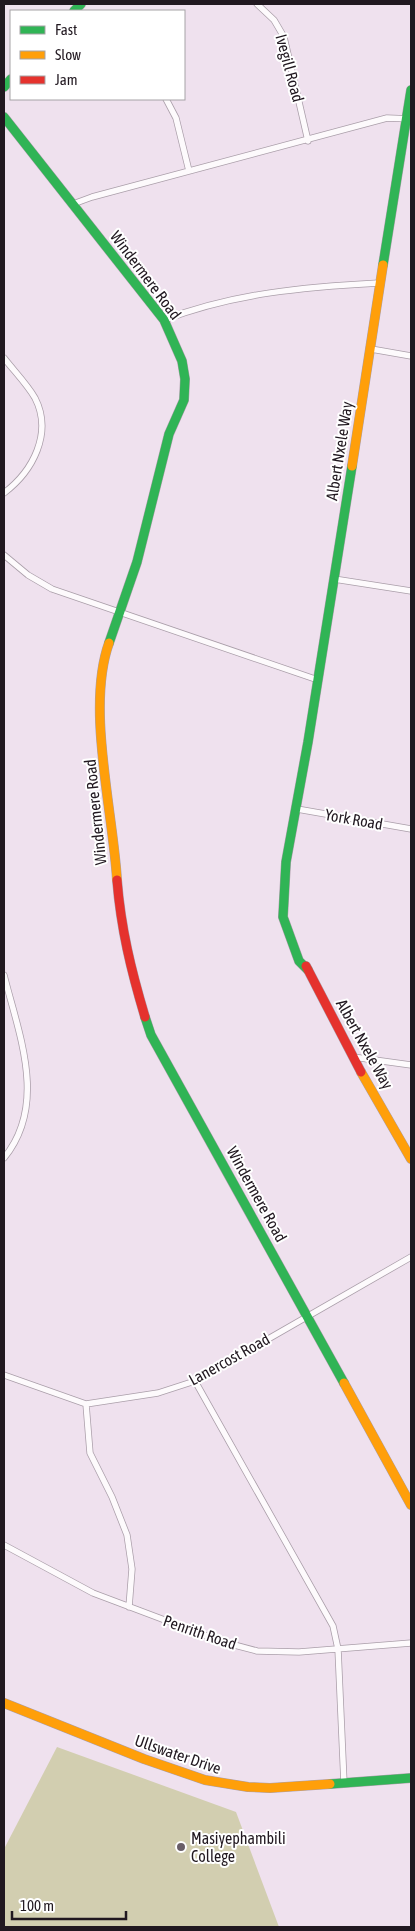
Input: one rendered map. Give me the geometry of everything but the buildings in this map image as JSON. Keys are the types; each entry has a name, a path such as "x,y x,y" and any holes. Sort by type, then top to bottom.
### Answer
{"street":[{"name":"Ivegill Road","path":"257,4 274,20 284,37 308,141"},
{"name":"Albert Nxele Way","path":"411,90 409,118 379,283 371,349 318,680 296,813 292,824 285,899 285,926 299,961 308,970 353,1057 411,1159"},
{"path":"167,100 176,118 189,171"},
{"name":"Windermere Road","path":"4,117 164,320 182,362 185,379 184,400 169,434 137,562 102,669 99,701 120,920 128,959 151,1035 411,1505"},
{"path":"73,204 92,197 308,141 387,118 409,118"},
{"path":"164,320 191,310 243,296 304,288 379,283"},
{"path":"371,349 411,356"},
{"path":"4,358 34,396 39,406 41,432 36,456 17,481 4,493"},
{"path":"4,554 28,575 52,589 318,680"},
{"path":"334,579 411,592"},
{"name":"York Road","path":"296,813 411,829"},
{"path":"4,975 29,1079 25,1118 20,1133 4,1158"},
{"path":"353,1057 411,1065"},
{"name":"Lanercost Road","path":"4,1375 86,1404 158,1394 195,1380 411,1257"},
{"path":"195,1380 333,1626 338,1649 344,1783"},
{"path":"86,1404 90,1453 112,1496 129,1544 132,1569 129,1607"},
{"name":"Penrith Road","path":"4,1545 93,1593 223,1642 256,1651 299,1652 411,1643"},
{"name":"Ullswater Drive","path":"4,1703 159,1766 211,1783 248,1788 411,1778"}],"shaded area":[{"name":"Masiyephambili College","path":"57,1747 236,1812 279,1927 4,1927 4,1849"}],"traffic: fast":[{"path":"75,10 81,4"},
{"path":"4,87 10,80"},
{"path":"383,265 411,90"},
{"path":"4,117 164,320 182,361 185,379 184,400 169,434 137,562 109,643"},
{"path":"308,970 299,961 283,917 286,862 308,742 352,466"},
{"path":"145,1017 151,1035 344,1383"},
{"path":"330,1784 411,1778"}],"traffic: slow":[{"path":"352,466 383,265"},
{"path":"109,643 103,669 100,697 100,728 117,880"},
{"path":"361,1072 411,1159"},
{"path":"344,1383 411,1505"},
{"path":"4,1703 144,1759 205,1780 248,1787 270,1788 330,1784"}],"traffic: jam":[{"path":"117,880 127,949 145,1017"},
{"path":"306,966 361,1072"}],"place":[{"name":"Masiyephambili College","path":"181,1847"}]}
